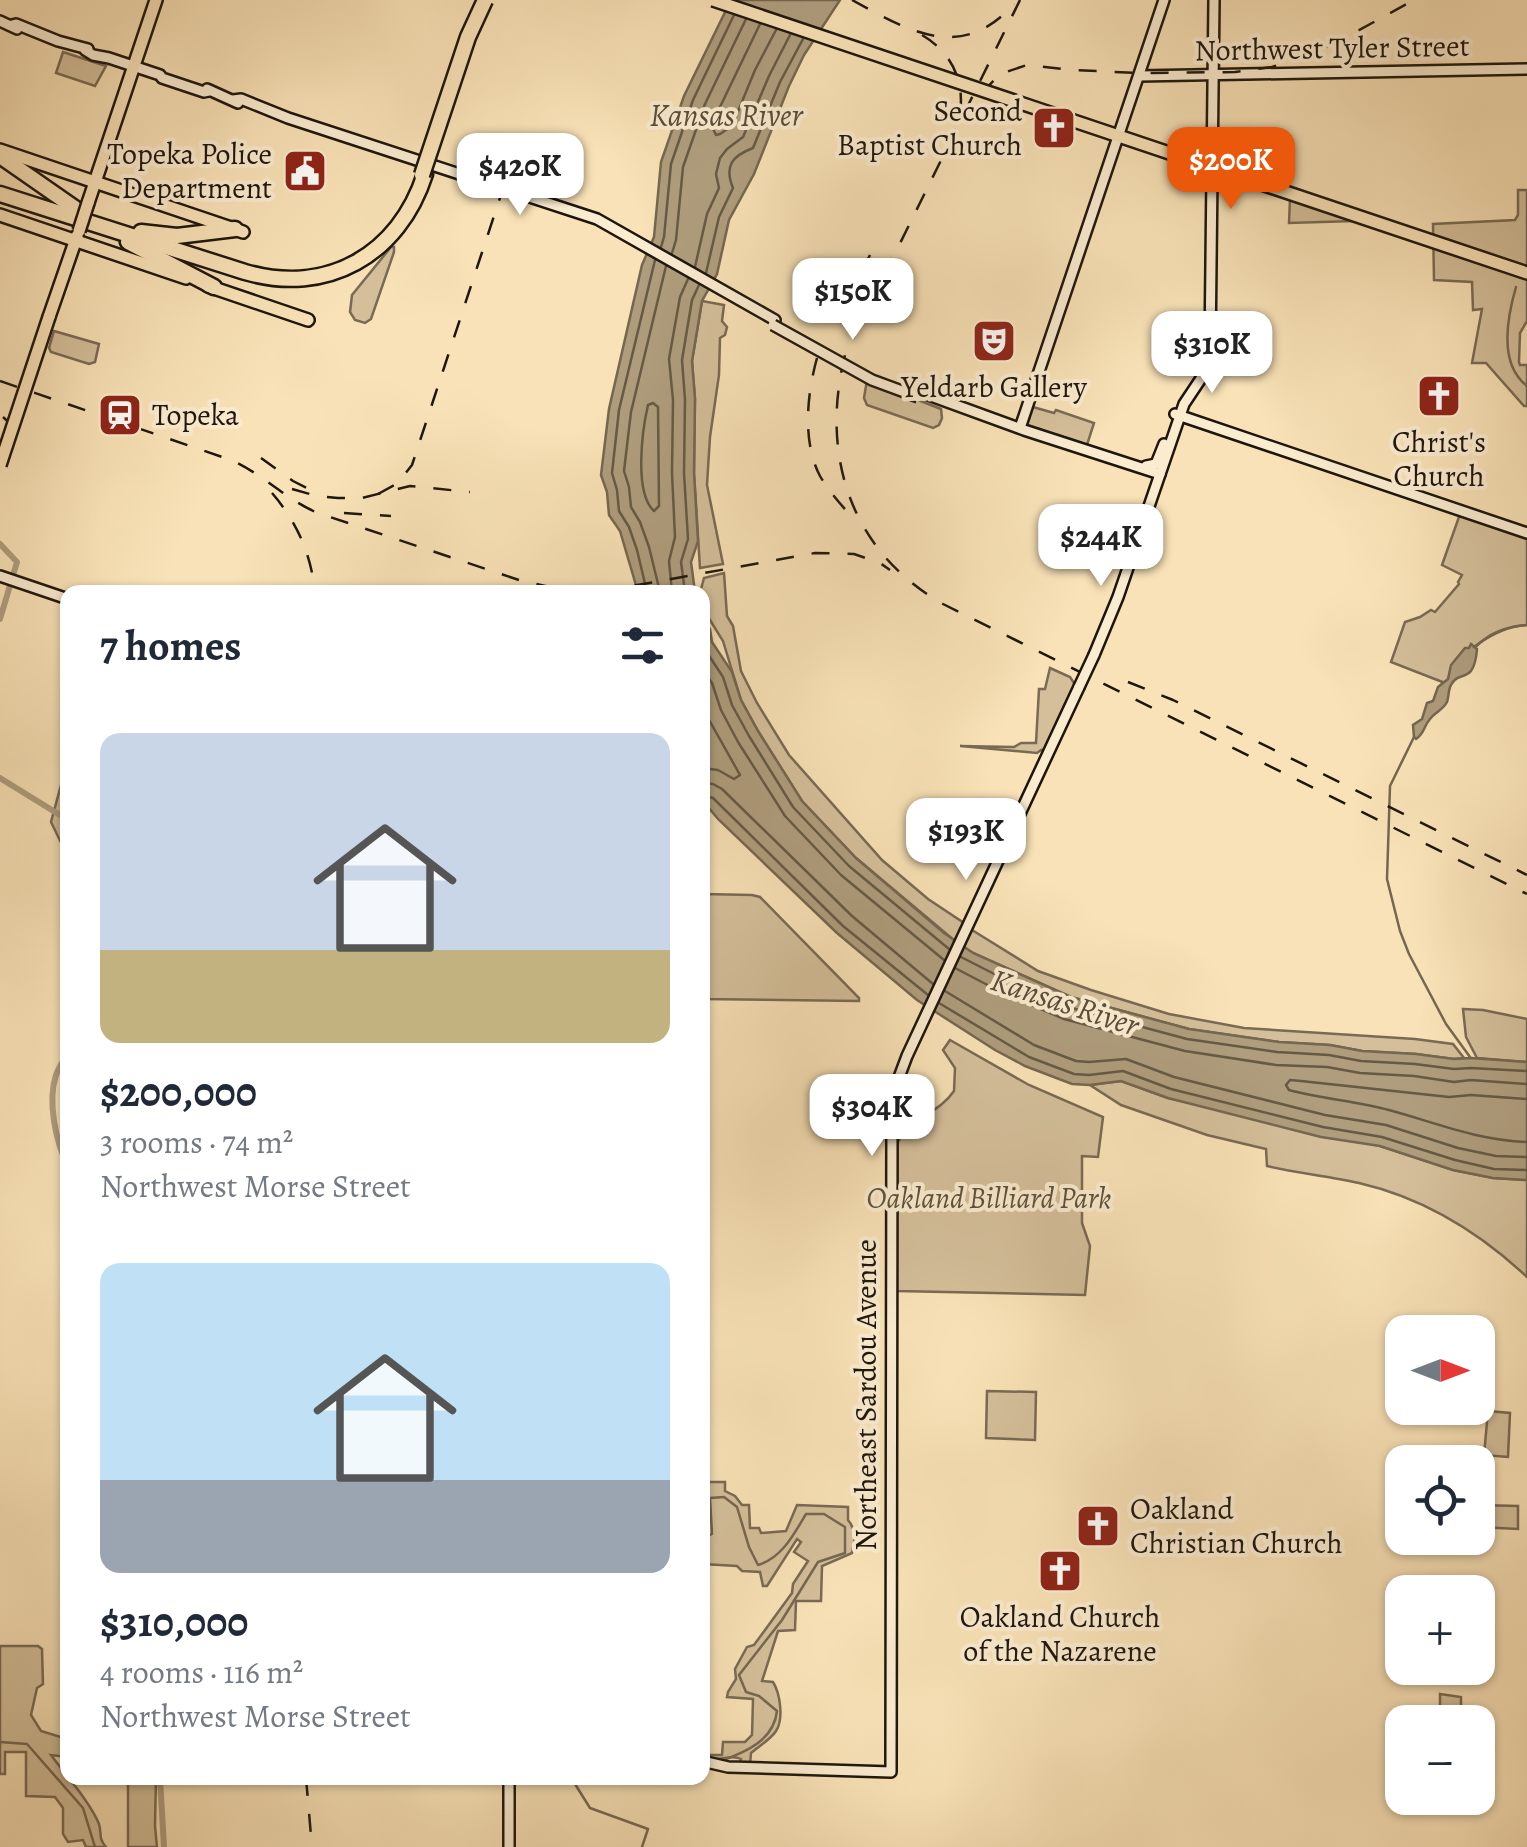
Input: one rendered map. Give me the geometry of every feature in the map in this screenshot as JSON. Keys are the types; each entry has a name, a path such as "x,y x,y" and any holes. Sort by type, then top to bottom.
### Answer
{"highway":[{"path":"0,153 84,207 245,270 274,279 348,267 380,244 402,218 415,192 468,37 487,0"},
{"path":"0,185 84,207"},
{"path":"0,197 46,209 82,232 214,288"},
{"path":"140,232 177,236 239,231"},
{"path":"82,232 218,261"}],"main road":[{"path":"0,464 82,232 84,207 156,0"},
{"path":"713,0 1527,273"},
{"path":"1020,428 1164,0"},
{"path":"1123,462 1157,462 1177,415 1204,374 1212,338 1214,0"},
{"path":"0,21 506,190 517,197 597,219 886,381 1158,474"},
{"name":"Northwest Tyler Street","path":"1139,76 1527,70"},
{"path":"0,153 239,231"},
{"path":"0,215 82,232 214,288 308,320"},
{"path":"1158,474 1177,415"},
{"path":"1177,415 1527,533"},
{"path":"1158,474 1164,444"},
{"name":"Northeast Sardou Avenue","path":"710,1763 728,1767 891,1772 891,1123 898,1080 1094,655 1118,597 1158,474"},
{"path":"0,576 60,596"},
{"path":"508,1847 509,1785"}],"green space":[{"path":"63,52 106,66 95,86 56,73"},
{"path":"1215,159 1234,165 1284,165 1283,184 1219,165"},
{"path":"1518,190 1527,190 1527,321 1520,333 1519,362 1527,365 1527,406 1486,363 1472,363 1482,309 1473,310 1472,282 1434,280 1433,224 1515,220"},
{"path":"1290,198 1355,221 1289,223"},
{"path":"391,247 394,252 371,319 365,323 355,320 350,312 352,295"},
{"path":"702,301 724,305 722,321 727,327 720,338 707,485 723,564 700,568 692,361"},
{"path":"54,331 99,344 95,362 89,364 51,352"},
{"path":"867,380 941,409 939,425 933,428 867,405"},
{"path":"1033,407 1094,423 1087,445 1027,425"},
{"path":"1460,514 1527,536 1527,625 1500,630 1481,642 1445,683 1391,662 1405,622 1431,610 1435,612 1459,584 1462,575 1442,565"},
{"path":"724,573 727,616 733,626 741,671 789,755 882,860 964,923 955,941 856,858 802,801 741,700 723,641 710,620 710,585 702,585 704,578"},
{"path":"1050,668 1070,677 1076,686 1046,750 1037,753 960,746 1014,747 1036,743 1039,689 1045,689"},
{"path":"60,789 60,841 51,822"},
{"path":"710,894 760,897 859,1001 710,999"},
{"path":"972,930 1038,971 1169,1014 1244,1028 1453,1044 1464,1058 1362,1051 1189,1029 1071,997 973,953 963,947"},
{"path":"1463,1009 1527,1019 1527,1062 1477,1058 1466,1037"},
{"name":"Oakland Billiard Park","path":"950,1040 1029,1085 1103,1117 1098,1157 1082,1156 1082,1223 1090,1246 1085,1295 895,1289 896,1147 914,1123 954,1091 955,1068 943,1050"},
{"path":"1121,1081 1168,1098 1380,1146 1453,1170 1527,1180 1527,1277 1490,1245 1428,1207 1359,1183 1267,1166 1266,1149 1207,1135 1121,1105 1090,1085"},
{"path":"987,1391 1036,1392 1035,1440 986,1438"},
{"path":"1495,1412 1510,1413 1508,1457 1495,1456 1495,1445 1485,1445 1487,1425 1495,1425"},
{"path":"710,1482 725,1482 725,1491 742,1505 749,1505 750,1528 759,1528 761,1533 786,1531 797,1505 848,1507 848,1520 854,1532 852,1553 822,1566 821,1601 796,1601 795,1630 778,1631 762,1681 773,1682 780,1720 774,1734 751,1753 750,1765 739,1765 741,1759 737,1758 710,1759 710,1755 722,1755 723,1742 745,1742 752,1735 753,1699 727,1697 736,1679 735,1669 747,1647 754,1645 792,1593 793,1584 808,1561 794,1552 801,1542 797,1539 767,1586 763,1586 760,1572 742,1571 737,1566 710,1564"},
{"path":"1495,1505 1518,1506 1518,1529 1495,1528"},
{"path":"0,1646 38,1646 42,1649 43,1684 37,1688 31,1715 41,1731 60,1737 60,1756 51,1755 60,1767 60,1785 74,1785 90,1807 106,1847 86,1847 83,1840 68,1842 63,1834 63,1808 55,1797 26,1796 26,1752 5,1752 5,1774 0,1774"},
{"path":"1440,1694 1461,1697 1461,1705 1440,1705"},
{"path":"128,1785 156,1785 157,1847 128,1847"}],"water":[{"name":"Kansas River","path":"731,0 840,0 789,86 754,174 729,220 717,274 702,301 692,361 698,541 691,562 694,585 636,585 620,531 609,515 601,475 609,409 642,265 654,237 661,162 684,96"},
{"name":"Kansas River","path":"710,629 712,642 732,672 741,700 802,801 856,858 973,953 1071,997 1189,1029 1362,1051 1527,1062 1527,1180 1453,1170 1380,1146 1321,1137 1168,1098 1121,1081 1072,1084 1025,1066 917,1000 837,933 710,809"},
{"path":"1471,644 1477,649 1473,668 1454,680 1445,705 1416,739 1413,725 1422,719 1427,703 1433,701 1438,687 1448,679 1451,665"}],"waterway":[{"path":"1516,287 1508,326 1508,353 1518,377 1527,386"},
{"path":"0,544 17,562 0,619"},
{"path":"1474,647 1499,632 1527,625"},
{"path":"1414,737 1390,786 1387,879 1409,954 1446,1024 1470,1057"},
{"path":"0,778 60,815"},
{"path":"60,1067 52,1097 60,1146"},
{"path":"710,1498 724,1497 737,1507 758,1565 781,1551 806,1514 824,1514 845,1527 845,1553 818,1562 782,1620 739,1675 746,1692 759,1696 777,1711 771,1730 749,1749 721,1761"},
{"path":"710,1498 710,1535"},
{"path":"0,1742 27,1744 60,1782"},
{"path":"63,1785 83,1808 95,1847"},
{"path":"160,1785 164,1847"},
{"path":"576,1785 590,1808 648,1829 642,1847"}],"railway":[{"path":"852,0 914,30 954,37 974,33 1014,4"},
{"path":"1020,0 845,355 838,392 840,464 865,528 885,557 911,582 943,604 1527,894"},
{"path":"981,94 1000,74 1027,65 1140,73 1235,72 1272,67 1332,45 1414,0"},
{"path":"922,35 941,50 954,68 960,90 960,114"},
{"path":"378,494 398,483 412,465 521,134"},
{"path":"862,271 870,255"},
{"path":"817,358 809,402 814,463 849,514"},
{"path":"0,381 231,460 318,513 541,585"},
{"path":"3,417 18,431"},
{"path":"261,458 311,490"},
{"path":"292,489 338,498 362,498 410,486 470,492"},
{"path":"272,493 301,539 314,585"},
{"path":"344,513 391,516"},
{"path":"638,585 815,553 854,554 890,570"},
{"path":"1128,682 1173,700 1527,875"},
{"path":"307,1785 312,1847"}],"place":[{"name":"Second Baptist Church","path":"1054,128"},
{"name":"Topeka Police Department","path":"305,171"},
{"name":"Yeldarb Gallery","path":"994,341"},
{"name":"Christ's Church","path":"1439,396"},
{"name":"Topeka","path":"120,415"},
{"name":"Oakland Christian Church","path":"1098,1526"},
{"name":"Oakland Church of the Nazarene","path":"1060,1571"}]}
